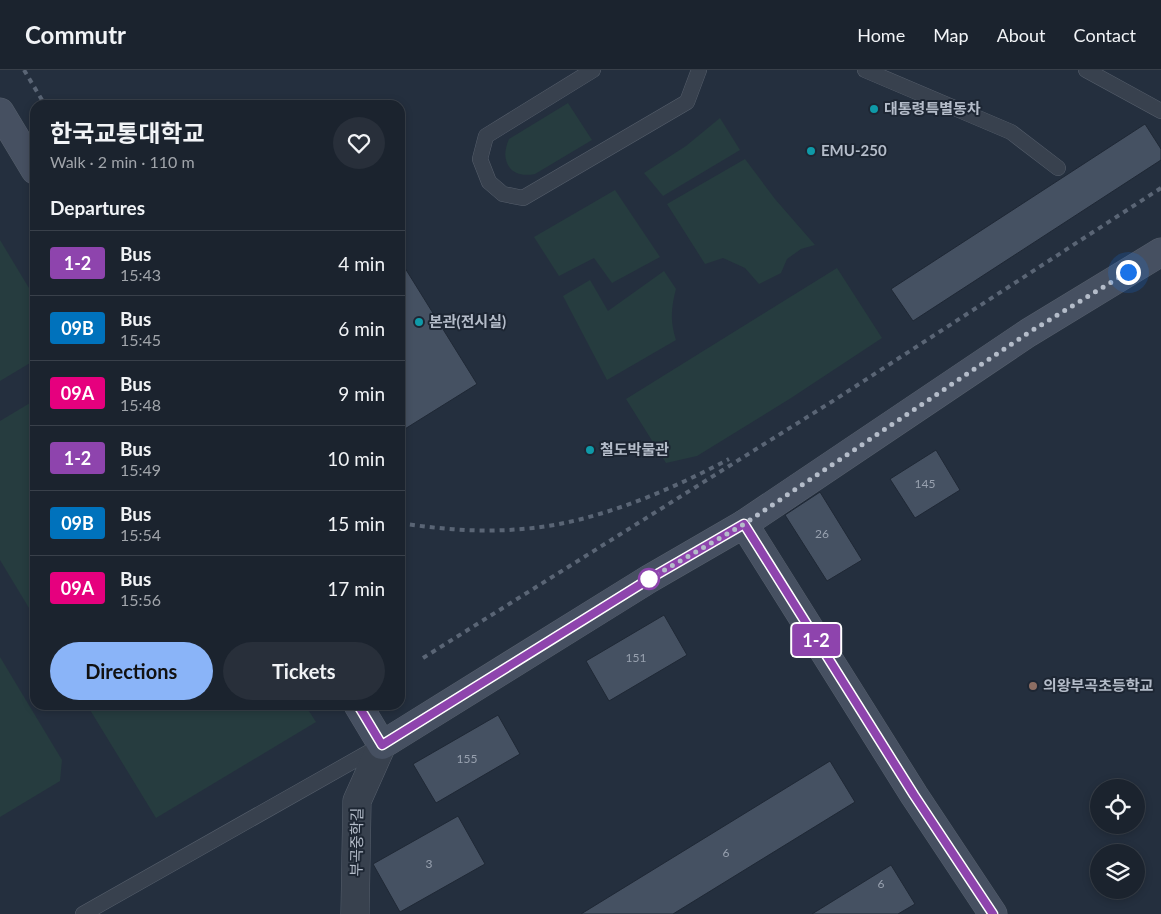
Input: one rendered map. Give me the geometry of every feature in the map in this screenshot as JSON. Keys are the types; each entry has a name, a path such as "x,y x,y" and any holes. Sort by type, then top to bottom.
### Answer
{"street":[{"path":"0,112 30,162"},
{"path":"361,710 382,745 649,579 744,524 1028,333 1161,252"},
{"path":"744,524 914,795 993,914"},
{"name":"부곡중학길","path":"356,914 357,801 382,745"}],"lane":[{"path":"593,70 486,136 480,159 489,182 502,194 523,198 687,102 699,70"},
{"path":"865,70 1010,132 1058,168"},
{"path":"1086,70 1161,111"},
{"path":"83,914 382,745"}],"green space":[{"path":"568,103 592,140 535,174 526,175 513,171 506,161 505,154 509,139"},
{"path":"720,118 740,150 663,196 644,173 686,146"},
{"path":"745,159 775,199 815,245 801,249 787,259 781,273 759,284 745,268 723,258 705,264 667,204"},
{"path":"615,190 660,257 612,283 594,258 559,276 534,237"},
{"path":"0,240 30,290 30,363 0,381"},
{"path":"837,268 882,338 791,398 697,456 666,463 626,399"},
{"path":"664,271 676,289 672,315 676,340 607,380 563,296 590,280 608,311"},
{"path":"30,403 30,610 0,560 0,421"},
{"path":"0,657 30,707 30,710 32,710 62,760 60,781 0,817"},
{"path":"90,710 308,710 316,722 156,818"}],"building":[{"path":"1145,124 1161,149 1161,160 913,321 891,289"},
{"name":"본관(전시실)","path":"405,268 477,384 405,429"},
{"path":"936,450 960,490 915,518 890,479"},
{"path":"820,492 862,560 827,581 785,515"},
{"path":"664,615 687,655 609,701 586,661"},
{"path":"498,715 520,754 436,803 413,764"},
{"path":"830,761 855,802 673,914 581,914"},
{"path":"458,816 485,864 400,912 373,864"},
{"path":"891,865 915,904 898,914 812,914"}],"railway":[{"path":"24,70 42,100"},
{"path":"423,658 836,399 1161,188"},
{"path":"405,524 450,529 483,530 516,530 558,524 583,519 659,493 729,459"}],"bus line":[{"name":"1-2","path":"361,710 382,745 649,579 744,524 914,795 993,914"}],"place":[{"name":"대통령특별동차","path":"874,109"},
{"name":"EMU-250","path":"811,151"},
{"name":"본관(전시실)","path":"419,322"},
{"name":"철도박물관","path":"590,450"},
{"name":"의왕부곡초등학교","path":"1033,686"}],"route":[{"path":"649,579 744,524 1028,333 1128,272"}]}
